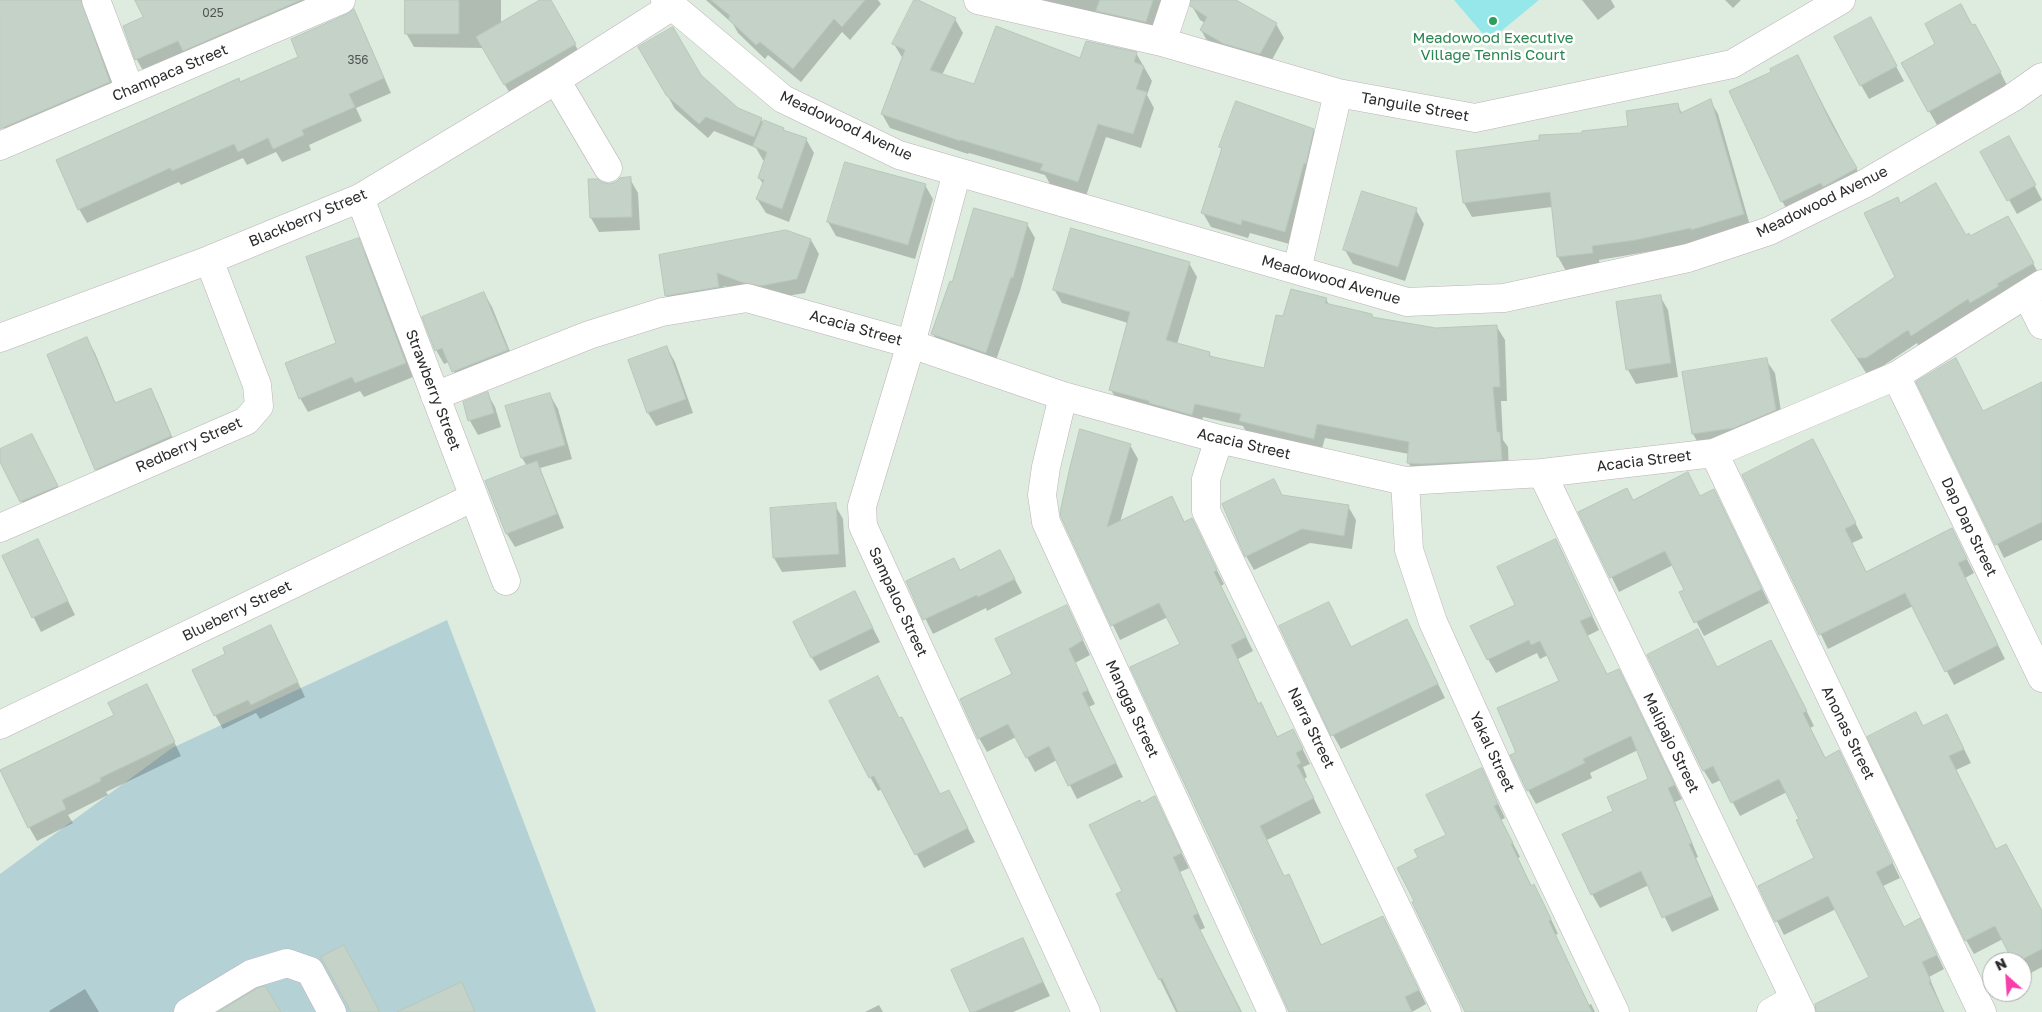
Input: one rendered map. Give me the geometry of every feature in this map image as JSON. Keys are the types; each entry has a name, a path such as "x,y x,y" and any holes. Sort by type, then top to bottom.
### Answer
{"street":[{"path":"96,0 130,90"},
{"name":"Champaca Street","path":"0,146 340,0"},
{"name":"Tanguile Street","path":"978,0 1162,42 1338,93 1475,118 1732,64 1841,0"},
{"path":"1162,42 1176,0"},
{"name":"Blackberry Street","path":"0,338 209,260 360,198 556,80 668,4"},
{"name":"Meadowood Avenue","path":"668,4 783,99 899,155 1407,302 1504,298 1688,258 1769,231 1864,184 2012,98 2042,77"},
{"path":"556,80 608,168"},
{"path":"1297,270 1338,93"},
{"name":"Sampaloc Street","path":"957,172 911,344 862,506 863,526 1086,1012"},
{"name":"Strawberry Street","path":"360,198 506,581"},
{"name":"Redberry Street","path":"0,528 246,421 259,406 257,385 209,260"},
{"path":"2034,289 2042,326"},
{"name":"Acacia Street","path":"435,396 589,335 662,312 748,298 911,344 1063,396 1219,439 1405,481 1542,473 1714,454 1896,376 2034,289"},
{"name":"Dap Dap Street","path":"1896,376 2042,678"},
{"name":"Mangga Street","path":"1063,396 1046,467 1042,495 1046,522 1272,1012"},
{"name":"Narra Street","path":"1219,439 1206,478 1206,511 1447,1012"},
{"name":"Anonas Street","path":"1714,454 1982,1012"},
{"name":"Malipajo Street","path":"1542,473 1798,1006"},
{"name":"Yakal Street","path":"1405,481 1409,550 1433,622 1509,790 1615,1012"},
{"name":"Blueberry Street","path":"0,725 474,497"},
{"path":"188,1012 251,974 287,963 310,971 332,1012"},
{"path":"1770,1012 1798,1006"}],"shaded area":[{"name":"Meadowood Executive Village Tennis Court","path":"1454,0 1539,0 1489,41"},
{"path":"447,620 596,1012 0,1012 0,874 172,748"}],"building":[{"path":"0,0 81,0 110,82 0,129"},
{"path":"135,0 301,0 183,51 178,41 135,60 123,26 143,17"},
{"path":"405,0 459,0 459,34 405,34"},
{"path":"540,0 551,0 576,44 504,85 476,37"},
{"path":"711,0 865,0 842,27 834,19 793,69 760,42 756,45 728,19 730,16"},
{"path":"914,0 918,0 956,18 930,70 974,84 996,26 1080,58 1086,41 1137,52 1134,62 1144,66 1136,89 1147,92 1133,134 1098,124 1078,182 1040,170 1043,164 960,141 881,114 905,50 892,44"},
{"path":"1100,0 1153,0 1146,22 1096,11"},
{"path":"1191,0 1236,0 1277,23 1260,54 1224,44 1200,30 1207,17 1190,6"},
{"path":"1961,4 1972,25 1975,24 2001,72 1928,112 1901,63 1935,44 1925,24"},
{"path":"354,9 384,78 349,94 355,107 302,130 304,135 273,149 268,138 238,152 234,144 172,171 170,168 78,210 56,160 239,78 240,82 298,57 291,39 347,14"},
{"path":"1871,17 1897,66 1860,86 1834,37"},
{"path":"673,27 701,75 738,108 762,118 754,137 706,117 699,124 666,95 638,47"},
{"path":"1798,55 1833,127 1857,168 1823,187 1821,183 1781,202 1729,91 1771,72 1770,69"},
{"path":"1711,99 1744,214 1691,230 1691,228 1636,240 1592,246 1593,253 1557,257 1550,192 1463,203 1456,151 1539,140 1539,135 1582,133 1582,131 1628,126 1626,111 1678,103 1680,113"},
{"path":"1236,101 1314,129 1306,164 1304,163 1285,232 1242,220 1241,225 1201,213 1222,148 1219,147"},
{"path":"764,120 784,128 783,130 807,138 782,209 756,199 764,180 758,178 767,152 753,146"},
{"path":"2009,136 2036,185 2007,201 1980,152"},
{"path":"845,162 926,184 908,245 827,222"},
{"path":"631,177 632,217 590,218 588,179 597,179 609,184 616,182 620,178"},
{"path":"1936,183 1966,235 1969,233 1970,236 2008,216 2034,263 1997,284 1999,286 1970,303 1968,299 1911,336 1908,330 1866,358 1857,358 1831,320 1895,277 1864,213 1898,197 1900,203"},
{"path":"1362,191 1417,208 1398,267 1343,250"},
{"path":"974,208 1028,223 1013,278 1011,277 986,353 931,334 950,281 952,282"},
{"path":"1071,228 1190,262 1166,340 1210,352 1209,356 1264,368 1276,315 1283,316 1291,289 1327,298 1325,303 1372,314 1372,317 1436,328 1497,325 1500,387 1493,387 1497,432 1500,432 1502,460 1407,463 1409,442 1317,424 1314,439 1239,421 1241,414 1195,404 1192,415 1109,390 1130,312 1053,290"},
{"path":"786,230 811,239 797,279 760,286 744,283 717,273 719,287 665,296 659,255"},
{"path":"359,238 406,363 355,383 352,377 299,399 285,363 336,343 306,257"},
{"path":"484,292 508,350 452,372 442,348 435,351 422,317"},
{"path":"1661,295 1671,363 1626,370 1616,302"},
{"path":"87,337 115,403 151,388 171,436 95,470 47,355"},
{"path":"667,346 686,399 647,413 628,360"},
{"path":"1767,358 1776,410 1734,428 1692,434 1682,372"},
{"path":"1956,358 1983,411 2042,382 2042,522 1995,545 1916,382"},
{"path":"488,392 494,413 468,421 463,402"},
{"path":"550,393 565,445 521,458 505,406"},
{"path":"1080,429 1131,444 1107,527 1172,496 1184,522 1192,518 1217,570 1214,572 1246,637 1231,645 1258,704 1261,702 1277,737 1293,729 1303,749 1296,753 1301,763 1297,765 1314,798 1260,826 1284,876 1289,874 1321,945 1383,916 1419,990 1405,997 1412,1012 1289,1012 1130,667 1180,644 1159,603 1111,626 1061,517 1060,512"},
{"path":"32,434 58,486 20,502 0,462 0,449"},
{"path":"1813,439 1856,523 1845,529 1866,572 1952,528 1967,559 1958,563 1998,645 1945,672 1905,593 1819,635 1742,475"},
{"path":"537,461 557,514 506,534 485,481"},
{"path":"1688,472 1700,496 1714,489 1762,589 1694,623 1679,592 1684,590 1665,551 1610,578 1578,512 1627,488 1633,500"},
{"path":"1274,479 1282,495 1349,505 1344,536 1302,529 1245,557 1222,504"},
{"path":"836,503 839,554 773,558 770,508"},
{"path":"38,539 68,601 32,618 2,556"},
{"path":"1556,539 1592,616 1580,621 1607,674 1619,669 1675,785 1668,788 1692,843 1689,844 1712,896 1662,918 1641,871 1591,895 1562,834 1613,811 1607,797 1648,779 1631,736 1583,759 1585,763 1527,791 1510,755 1515,753 1515,750 1497,708 1559,681 1540,641 1531,645 1529,640 1487,660 1470,626 1515,605 1497,567"},
{"path":"1000,550 1015,579 923,620 906,581 954,558 960,570"},
{"path":"855,591 873,628 811,658 793,622"},
{"path":"1329,602 1351,647 1407,619 1438,684 1331,736 1279,626"},
{"path":"1067,605 1083,640 1069,649 1088,690 1082,693 1116,763 1068,786 1049,746 1026,758 1008,724 978,739 960,699 1012,674 995,639"},
{"path":"271,625 298,682 251,705 248,700 214,716 192,670 225,654 223,648"},
{"path":"1698,629 1717,667 1771,640 1807,711 1803,713 1825,758 1839,750 1893,863 1876,872 1904,927 1920,918 1937,955 1922,962 1931,981 1929,982 1944,1012 1816,1012 1815,1004 1869,977 1828,896 1775,922 1758,886 1814,858 1796,820 1799,819 1779,779 1731,803 1713,766 1703,771 1647,655"},
{"path":"878,676 899,718 902,717 940,794 949,790 968,828 915,855 874,776 869,778 829,701"},
{"path":"147,684 175,742 100,778 101,781 62,800 66,809 28,828 0,770 114,715 108,703"},
{"path":"1916,712 1923,726 1947,714 1964,749 1949,756 1996,849 2006,844 2042,911 2042,949 2032,954 2032,952 2008,952 1995,926 1965,941 1867,737"},
{"path":"1482,768 1498,804 1494,806 1513,843 1511,844 1531,886 1534,884 1551,919 1549,921 1592,1012 1465,1012 1412,902 1414,901 1397,868 1418,857 1414,850 1446,835 1426,795"},
{"path":"1155,796 1182,853 1173,857 1198,913 1193,916 1241,1012 1178,1012 1162,978 1159,980 1116,894 1122,891 1089,825 1140,800 1141,803"},
{"path":"1023,938 1043,982 974,1012 970,1012 951,970"},
{"path":"344,945 380,1012 351,1012 321,957"},
{"path":"462,982 475,1012 397,1012"},
{"path":"265,986 281,1012 218,1012 257,988"}],"place":[{"name":"Meadowood Executive Village Tennis Court","path":"1493,21"}]}
